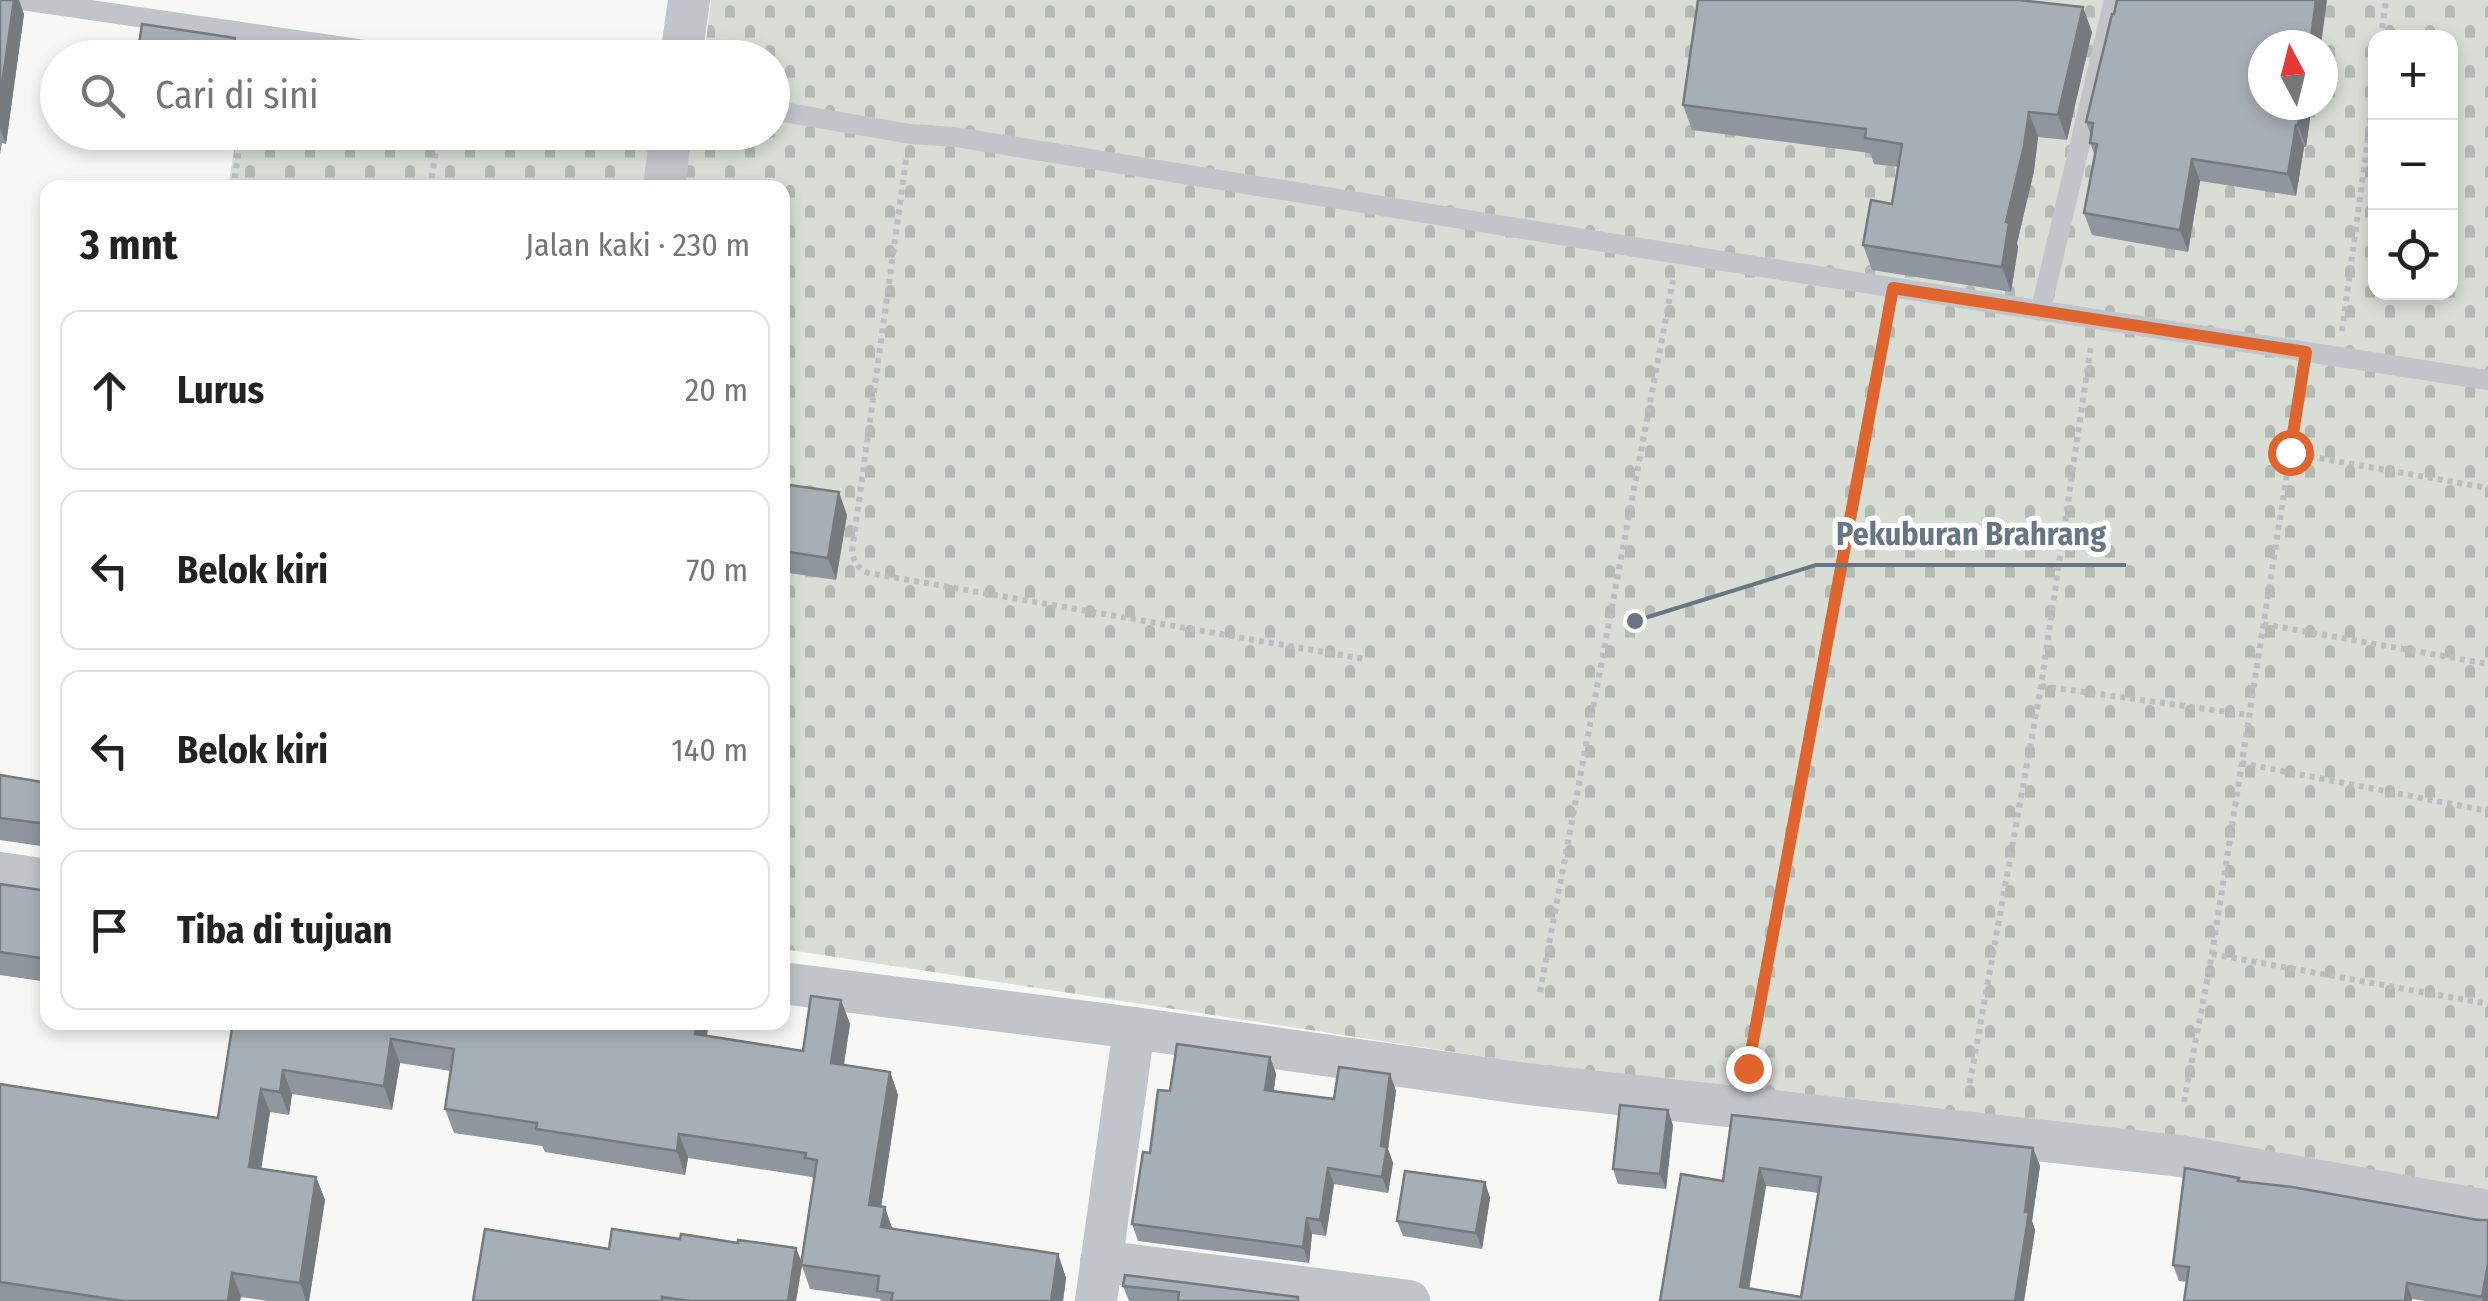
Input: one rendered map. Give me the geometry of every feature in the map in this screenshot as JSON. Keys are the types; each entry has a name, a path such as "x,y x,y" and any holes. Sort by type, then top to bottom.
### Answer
{"street":[{"path":"683,40 689,0"},
{"path":"665,180 669,150"},
{"path":"0,873 40,879"},
{"path":"790,985 1134,1028 1527,1084 2180,1156 2488,1211"},
{"path":"1134,1028 1098,1281 1410,1301"}],"lane":[{"path":"22,0 296,40"},
{"path":"2041,309 2114,0"},
{"path":"790,113 2488,380"}],"path":[{"path":"2382,30 2386,0"},
{"path":"2336,356 2371,120"},
{"path":"910,134 852,551 859,569 868,574 1364,659"},
{"path":"234,180 239,150"},
{"path":"431,180 436,150"},
{"path":"1540,992 1678,254"},
{"path":"1748,1068 1893,288"},
{"path":"1965,1109 2041,686 2095,319"},
{"path":"2184,1102 2212,954 2306,352"},
{"path":"2290,452 2488,488"},
{"path":"2263,624 2488,664"},
{"path":"2041,686 2249,715"},
{"path":"2241,763 2488,811"},
{"path":"2212,954 2488,1004"}],"green space":[{"path":"711,0 2488,0 2488,1211 790,950 790,180 229,180 234,150 790,150 790,40 706,40"}],"building":[{"path":"0,0 14,0 0,98"},
{"path":"1698,0 2019,0 2083,7 2058,115 2029,112 2006,222 2009,223 2002,267 1863,245 1871,200 1892,204 1902,144 1865,138 1866,129 1683,105"},
{"path":"2117,0 2316,0 2312,30 2248,30 2248,120 2299,120 2288,174 2192,159 2180,230 2084,213 2097,144 2090,143 2093,123 2086,122"},
{"path":"142,24 235,38 235,40 140,40"},
{"path":"790,485 839,492 828,558 790,552"},
{"path":"0,775 40,782 40,823 0,818"},
{"path":"0,884 40,890 40,958 0,952"},
{"path":"811,996 841,1000 831,1063 890,1072 869,1205 885,1207 881,1227 1058,1254 1051,1301 891,1301 893,1293 877,1291 879,1276 801,1265 817,1160 805,1158 806,1153 679,1134 677,1151 536,1129 537,1123 445,1109 454,1049 391,1039 384,1086 283,1070 280,1092 261,1089 249,1167 316,1177 300,1283 232,1273 228,1301 123,1301 0,1282 0,1084 218,1118 232,1030 696,1030 695,1034 803,1051"},
{"path":"1177,1044 1270,1057 1265,1090 1334,1099 1339,1067 1390,1074 1381,1146 1387,1147 1382,1177 1328,1168 1320,1220 1307,1218 1303,1247 1132,1224 1143,1152 1150,1153 1158,1090 1170,1091"},
{"path":"1620,1105 1668,1110 1660,1174 1613,1169"},
{"path":"1732,1115 2033,1148 2025,1212 2029,1212 2015,1301 1660,1301 1681,1174 1723,1181","holes":["1760,1168 1821,1177 1801,1297 1740,1287"]},
{"path":"2185,1168 2239,1178 2238,1181 2488,1220 2488,1264 2482,1297 2407,1283 2405,1301 2184,1301 2189,1267 2173,1265"},
{"path":"1405,1171 1485,1182 1476,1233 1397,1221"},
{"path":"485,1229 609,1249 612,1229 796,1248 788,1301 690,1301 662,1297 662,1301 473,1301"},
{"path":"1125,1275 1298,1297 1298,1301 1178,1301 1179,1292 1123,1286"}],"place":[{"name":"Pekuburan Brahrang","path":"1635,621"}],"route":[{"path":"1748,1068 1893,288 2306,352 2290,452"}]}
